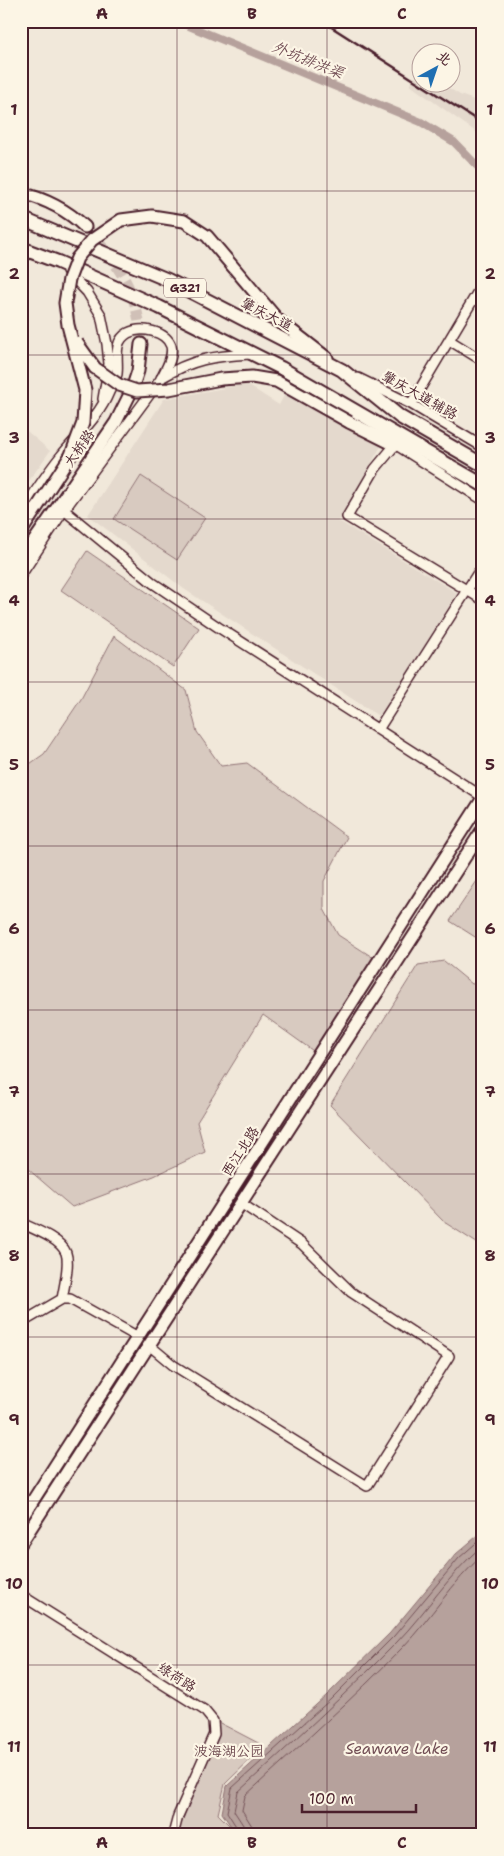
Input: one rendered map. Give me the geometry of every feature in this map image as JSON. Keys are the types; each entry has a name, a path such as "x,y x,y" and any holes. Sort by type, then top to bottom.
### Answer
{"highway":[{"name":"肇庆大道","path":"21,218 168,280 342,370 400,417 483,465"},
{"name":"G321","path":"21,248 58,262 159,307 252,354 344,403 483,485"}],"main road":[{"path":"21,193 52,203 73,216 85,227"},
{"path":"21,532 71,455 83,423 85,390 68,325 65,303 69,279 76,258 92,240 121,220 152,216 184,221 207,236 278,320 342,370"},
{"path":"68,325 80,349 95,368 119,385 137,391 148,391 169,390 221,379 252,377 276,382 395,445"},
{"name":"大桥路","path":"21,560 116,422 131,392 138,371 141,344"},
{"name":"西江北路","path":"21,1519 483,798"},
{"path":"21,1544 483,829"},
{"path":"262,1144 275,1152"}],"street":[{"path":"58,262 87,292 101,315 108,344 109,364 101,407"},
{"path":"411,404 483,283"},
{"path":"21,513 60,456 101,407 116,376 117,348 120,340 129,332 143,330 156,332 164,336 171,346 171,358 160,379 64,510 21,575"},
{"path":"449,340 483,361"},
{"path":"160,379 177,369 208,358 252,354"},
{"name":"肇庆大道辅路","path":"342,370 411,404 483,447"},
{"path":"344,403 395,445 483,500"},
{"path":"395,445 375,469 347,517 483,600"},
{"path":"64,510 153,583 224,631 379,728 483,798"},
{"path":"379,728 483,564"},
{"path":"149,1345 173,1365 367,1486 449,1356 351,1292 302,1244 242,1204"},
{"path":"21,1224 61,1244 66,1252 68,1261 62,1299"},
{"path":"21,1323 62,1299 70,1299 138,1337"},
{"name":"绿荷路","path":"21,1595 204,1710 213,1721 214,1734 178,1816 173,1835"}],"shaded area":[{"path":"420,92 455,92 483,103 483,137"},
{"path":"246,384 279,405 287,390 382,444 339,521 457,593 380,717 184,589 88,515 164,399"},
{"path":"21,426 50,451 21,492"}],"green space":[{"path":"141,476 205,518 177,560 114,519"},
{"path":"87,551 199,628 173,667 61,590"},
{"path":"114,636 186,690 197,732 221,766 247,763 347,837 324,881 324,909 338,935 377,960 316,1053 263,1015 197,1122 205,1152 154,1176 72,1207 21,1163 21,770 44,754 81,699"},
{"path":"483,872 483,942 450,921"},
{"path":"444,961 472,984 483,982 483,1247 444,1222 330,1105 418,965"},
{"name":"波海湖公园","path":"218,1722 264,1746 225,1784 218,1814 239,1835 177,1835"}],"water":[{"name":"Seawave Lake","path":"483,1531 483,1835 237,1835 222,1813 227,1786 327,1695 390,1633 456,1554"}],"waterway":[{"name":"外坑排洪渠","path":"177,21 421,122 454,142 483,172"}],"tunnel":[{"path":"85,227 108,253 132,294 140,326 141,344"}],"railway":[{"path":"322,21 483,124"}]}
